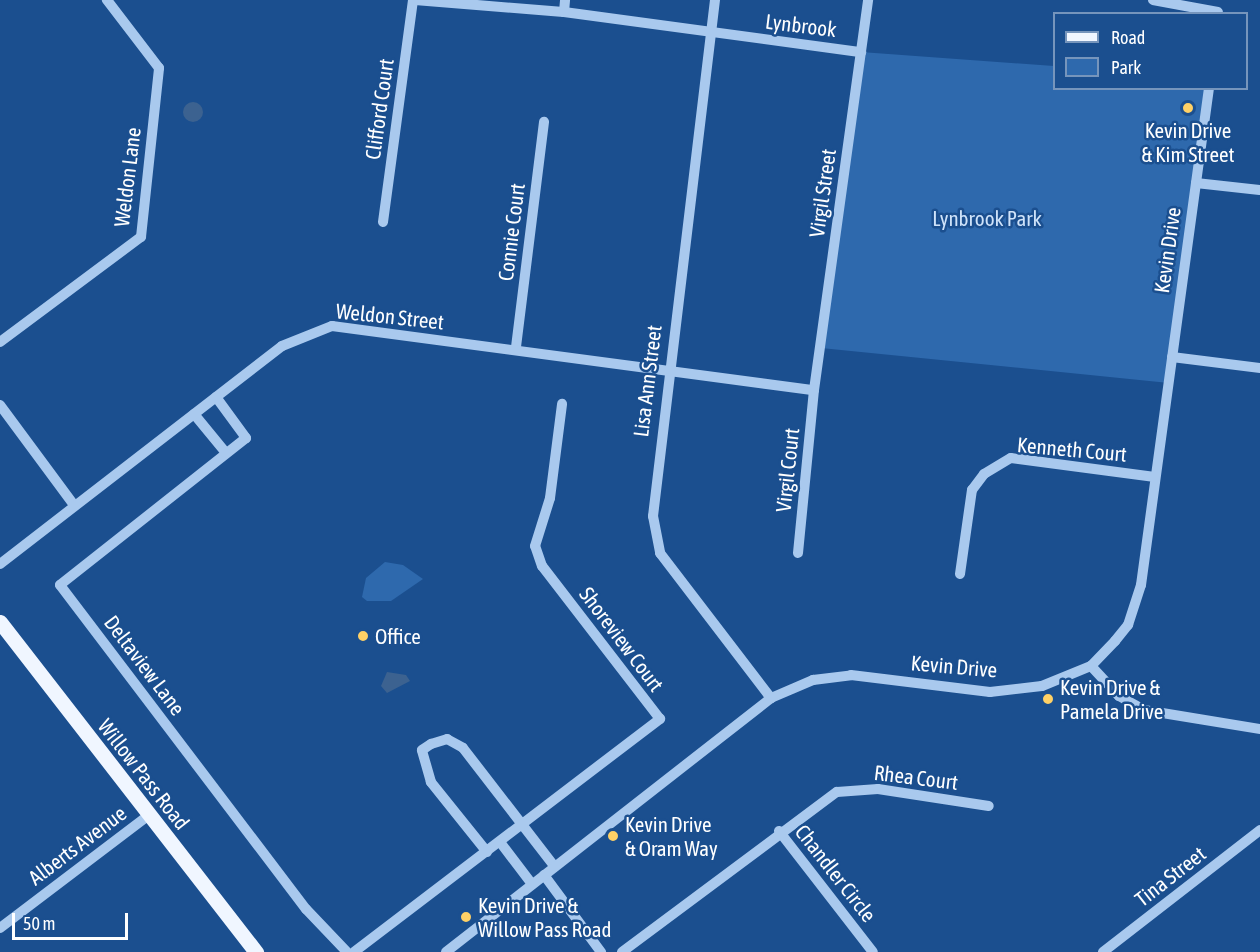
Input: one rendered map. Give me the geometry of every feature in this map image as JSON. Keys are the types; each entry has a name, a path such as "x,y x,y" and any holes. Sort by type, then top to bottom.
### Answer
{"main road":[{"name":"Willow Pass Road","path":"0,622 256,952"}],"street":[{"name":"Weldon Lane","path":"0,342 141,237 159,68 107,0"},
{"name":"Lynbrook","path":"414,0 564,12 861,52"},
{"name":"Clifford Court","path":"383,222 414,0"},
{"path":"564,12 565,0"},
{"name":"Lisa Ann Street","path":"715,0 709,33 668,373 653,516 660,553 771,698"},
{"name":"Virgil Street","path":"814,390 868,0"},
{"path":"1153,0 1218,8"},
{"name":"Kevin Drive","path":"446,952 771,698 813,680 851,675 990,692 1042,686 1091,666 1128,625 1141,585 1209,90"},
{"name":"Connie Court","path":"516,347 544,122"},
{"path":"1196,183 1260,190"},
{"name":"Weldon Street","path":"0,564 282,346 332,326 516,347 668,373 814,390"},
{"path":"1172,357 1260,368"},
{"name":"Virgil Court","path":"798,553 814,390"},
{"name":"Deltaview Lane","path":"216,397 246,438 60,585 306,909 347,952"},
{"name":"Shoreview Court","path":"500,842 660,719 542,566 535,546 550,498 562,404"},
{"path":"0,405 75,505"},
{"path":"194,414 226,453"},
{"name":"Kenneth Court","path":"960,574 972,490 984,474 1011,458 1155,477"},
{"path":"1091,666 1119,696 1144,710 1260,729"},
{"path":"487,852 431,782 422,750 447,739 463,748 555,867"},
{"name":"Rhea Court","path":"779,831 837,792 878,789 988,806"},
{"name":"Alberts Avenue","path":"0,928 149,815"},
{"name":"Tina Street","path":"1103,952 1260,830"},
{"name":"Chandler Circle","path":"622,952 779,831 873,952"},
{"path":"354,952 500,842 532,884"},
{"path":"544,875 601,952"}],"green space":[{"name":"Lynbrook Park","path":"861,52 1053,66 1053,90 1208,90 1169,383 821,348"},
{"path":"385,562 403,565 423,579 391,601 367,601 362,597 366,578"}],"shaded area":[{"path":"193,102 200,105 203,112 200,119 193,122 186,119 183,112 186,105"},
{"path":"387,672 406,675 410,681 387,693 381,686"}],"place":[{"name":"Kevin Drive & Kim Street","path":"1188,108"},
{"name":"Office","path":"363,636"},
{"name":"Kevin Drive & Pamela Drive","path":"1048,699"},
{"name":"Kevin Drive & Oram Way","path":"613,836"},
{"name":"Kevin Drive & Willow Pass Road","path":"466,917"}]}
